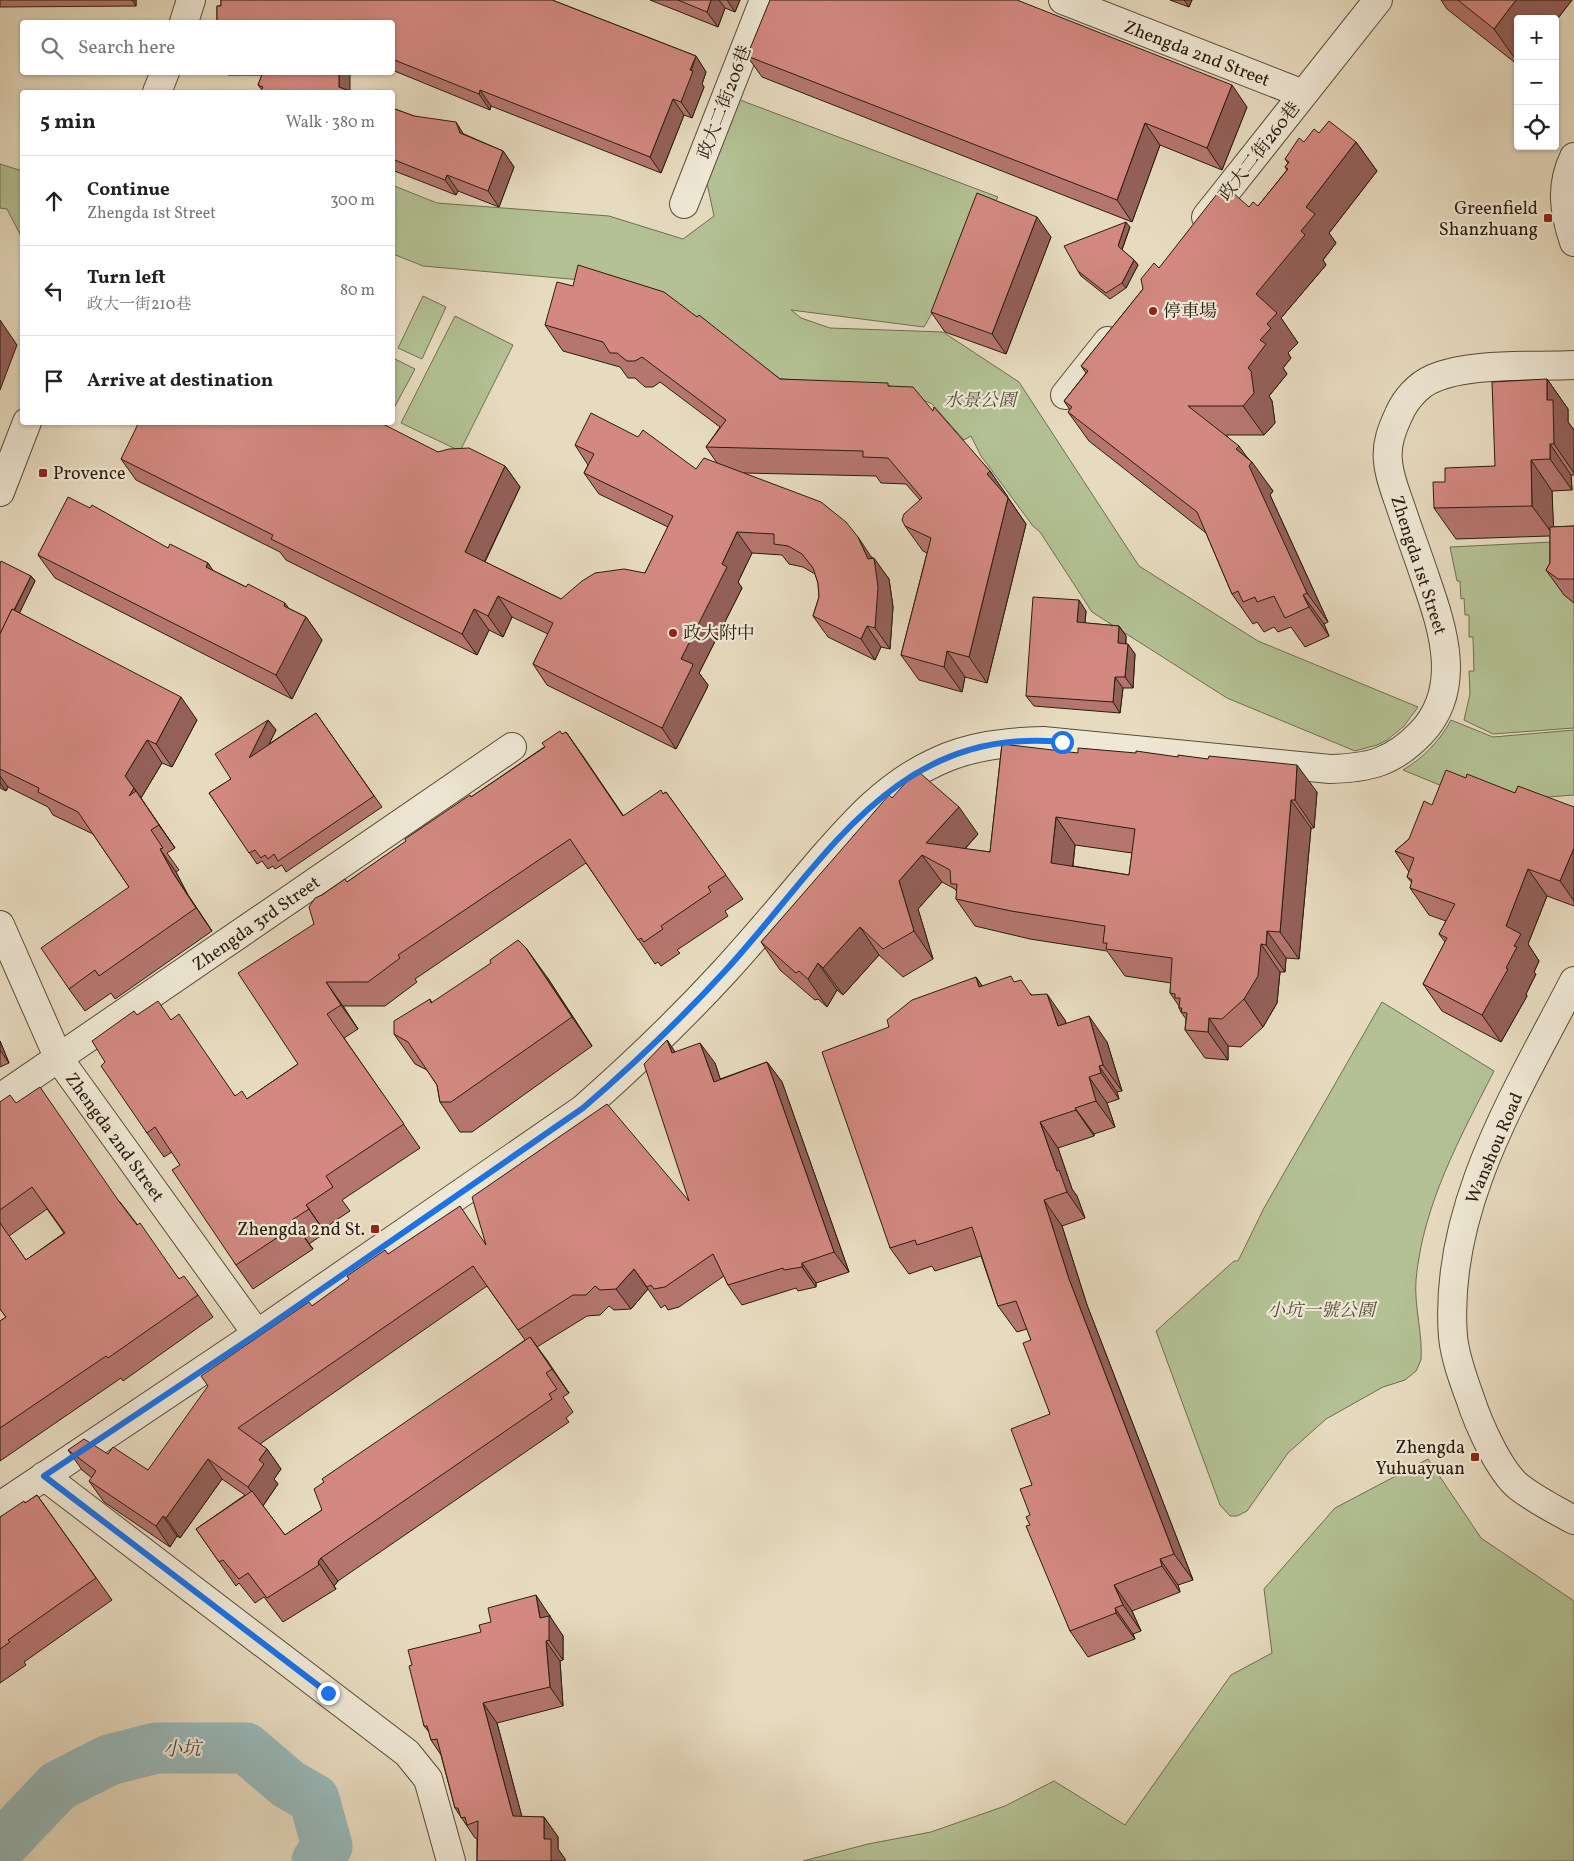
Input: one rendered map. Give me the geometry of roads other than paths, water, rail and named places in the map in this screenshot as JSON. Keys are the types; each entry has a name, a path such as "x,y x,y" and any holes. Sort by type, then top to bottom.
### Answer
{"street":[{"path":"185,20 191,0"},
{"name":"政大二街206巷","path":"684,204 764,0"},
{"name":"Zhengda 2nd Street","path":"1063,0 1303,94"},
{"name":"政大二街260巷","path":"1194,233 1378,0"},
{"path":"158,90 164,75"},
{"path":"1574,157 1568,170 1564,192 1565,210 1574,242"},
{"path":"1066,395 1126,318"},
{"name":"Zhengda 1st Street","path":"0,1506 257,1334 583,1108 632,1066 725,971 849,828 874,802 916,772 942,759 978,747 1024,741 1043,741 1330,769 1361,768 1378,763 1409,745 1425,729 1436,710 1444,691 1447,657 1440,621 1389,473 1388,445 1394,424 1401,409 1413,393 1430,379 1452,372 1574,365"},
{"path":"0,492 27,425"},
{"name":"Zhengda 3rd Street","path":"0,1098 512,747"},
{"name":"Zhengda 2nd Street","path":"0,925 59,1059 257,1334"},
{"name":"Wanshou Road","path":"1574,980 1487,1154 1467,1208 1456,1256 1452,1295 1454,1338 1463,1377 1478,1423 1492,1448 1518,1486 1574,1520"},
{"path":"44,1476 406,1753 428,1779 451,1861"}],"waterway":[{"name":"小坑","path":"0,1847 58,1786 109,1760 156,1748 246,1748 288,1784 314,1799 327,1846 317,1861"}],"place":[{"name":"Greenfield Shanzhuang","path":"1548,218"},
{"name":"停車場","path":"1153,311"},
{"name":"Provence","path":"43,473"},
{"name":"政大附中","path":"673,633"},
{"name":"Zhengda 2nd St.","path":"375,1229"},
{"name":"Zhengda Yuhuayuan","path":"1475,1457"}],"park label":[{"name":"水景公園","path":"980,400"},
{"name":"小坑一號公園","path":"1321,1310"}]}
